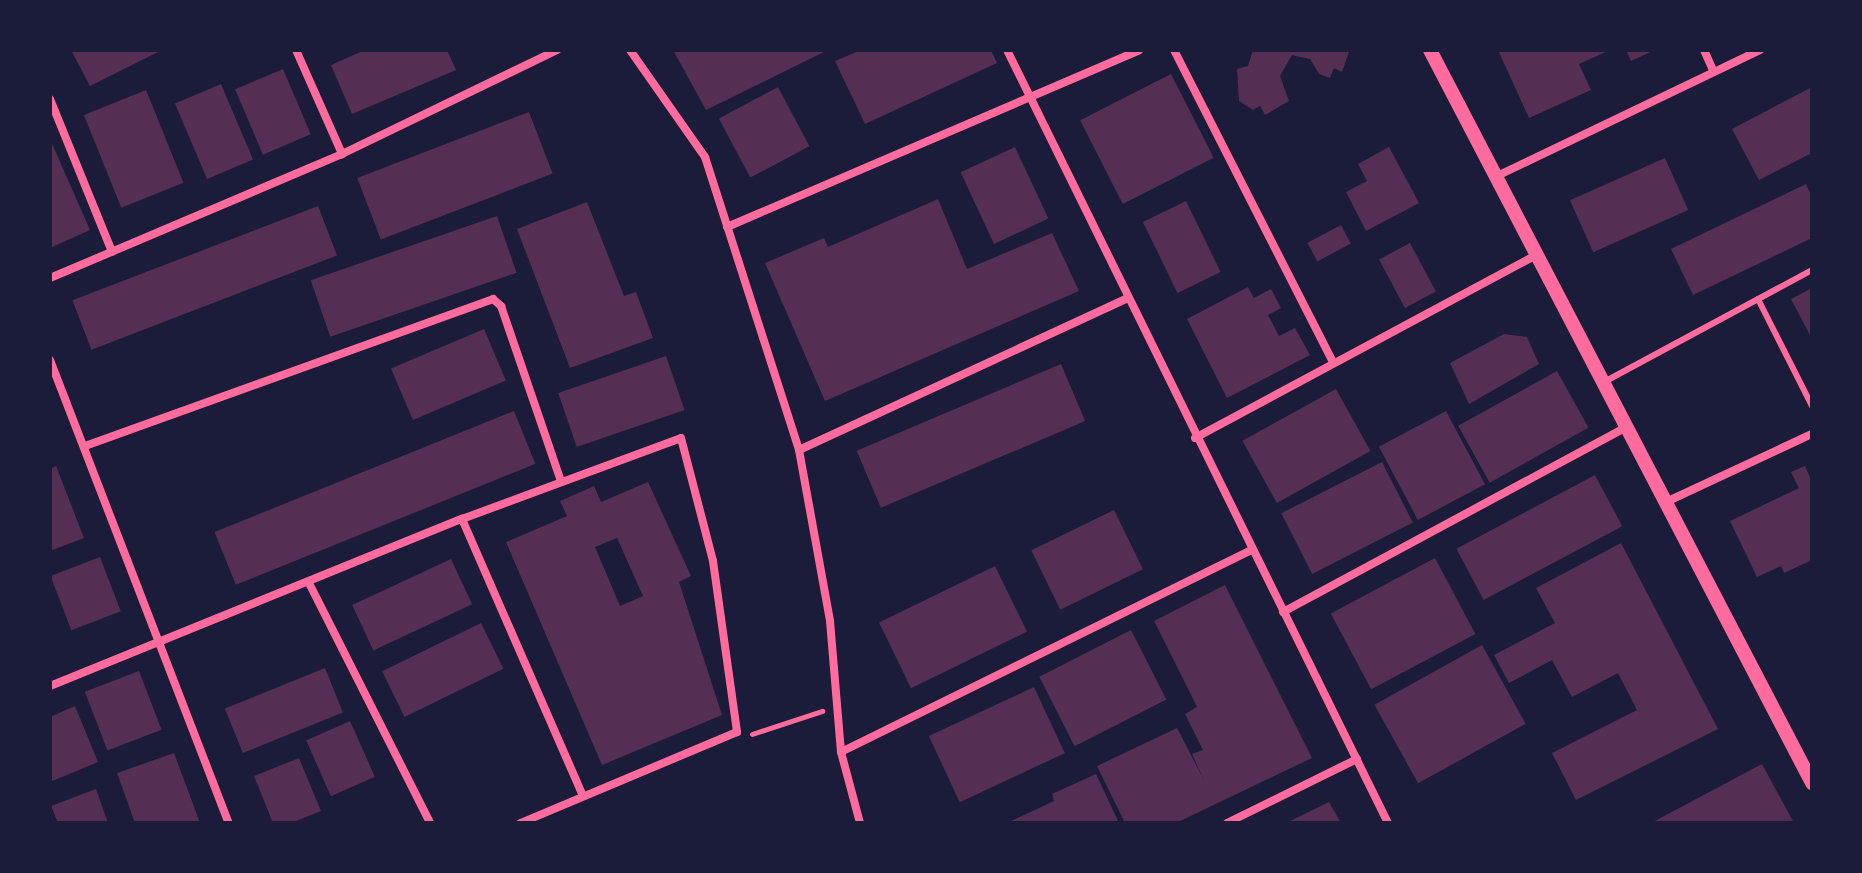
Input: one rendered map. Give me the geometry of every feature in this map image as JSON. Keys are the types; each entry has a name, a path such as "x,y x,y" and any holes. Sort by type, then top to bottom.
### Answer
{"street":[{"path":"296,50 342,154"},
{"path":"50,278 342,154 557,50"},
{"path":"630,50 705,157 799,450 830,621 841,752 860,823"},
{"path":"1007,50 1250,551 1388,823"},
{"path":"727,227 1030,100 1139,50"},
{"path":"1174,50 1333,362"},
{"path":"1430,50 1812,783"},
{"path":"1704,50 1714,72"},
{"path":"1497,176 1760,50"},
{"path":"50,99 112,252"},
{"path":"1195,438 1536,255"},
{"path":"85,446 493,299 501,306 561,481"},
{"path":"799,450 1126,299"},
{"path":"50,360 161,640 229,823"},
{"path":"1283,612 1628,426"},
{"path":"1666,502 1812,434"},
{"path":"50,686 462,519 678,437 686,441 713,561 737,726 730,736 520,823"},
{"path":"462,519 583,796"},
{"path":"841,752 1250,551"},
{"path":"309,583 430,823"},
{"path":"1227,823 1357,759"}],"lane":[{"path":"1604,382 1812,270"},
{"path":"1758,299 1812,406"}],"path":[{"path":"770,732 837,704"}],"building":[{"path":"71,50 162,50 90,86"},
{"path":"365,50 447,50 456,70 352,114 331,65"},
{"path":"673,50 828,50 706,110"},
{"path":"861,50 991,50 997,63 865,124 835,61"},
{"path":"1253,50 1349,52 1342,72 1334,68 1330,78 1319,74 1310,59 1292,55 1280,76 1289,101 1265,115 1260,106 1253,110 1239,101 1237,69 1248,66"},
{"path":"1498,50 1610,50 1579,64 1591,90 1529,118"},
{"path":"1626,50 1655,50 1631,61"},
{"path":"283,69 311,134 263,155 235,89"},
{"path":"1171,74 1214,158 1123,204 1080,120"},
{"path":"221,84 253,159 207,179 175,104"},
{"path":"778,87 809,146 750,178 719,118"},
{"path":"1812,87 1812,153 1759,180 1732,129"},
{"path":"146,90 183,183 121,208 84,115"},
{"path":"529,112 553,174 381,240 357,178"},
{"path":"50,139 90,230 50,248"},
{"path":"1015,147 1048,219 994,244 961,172"},
{"path":"1389,147 1419,203 1366,231 1346,192 1367,181 1358,164"},
{"path":"1665,158 1688,210 1593,252 1570,200"},
{"path":"1806,184 1812,197 1812,238 1693,295 1671,249"},
{"path":"938,199 967,269 1052,233 1079,291 825,401 765,263 824,238 828,247"},
{"path":"1186,201 1221,272 1177,293 1143,222"},
{"path":"587,202 624,296 636,292 653,338 570,368 517,229"},
{"path":"318,206 337,255 91,350 72,300"},
{"path":"497,216 517,273 330,337 311,280"},
{"path":"1341,225 1351,244 1317,261 1307,243"},
{"path":"1410,243 1436,292 1405,308 1379,259"},
{"path":"1248,287 1254,298 1271,289 1281,308 1268,315 1279,336 1295,328 1310,355 1227,398 1187,319"},
{"path":"1812,288 1812,339 1791,299"},
{"path":"484,329 506,381 413,420 391,368"},
{"path":"1504,334 1527,337 1539,364 1469,404 1450,363"},
{"path":"666,356 685,410 577,447 558,393"},
{"path":"1061,364 1085,421 881,508 857,451"},
{"path":"1557,371 1589,428 1490,483 1458,426"},
{"path":"1336,389 1370,451 1277,503 1242,441"},
{"path":"514,411 535,464 236,585 215,532"},
{"path":"1446,411 1485,484 1418,520 1379,447"},
{"path":"1382,462 1413,523 1312,574 1281,513"},
{"path":"56,466 84,538 50,551 50,469"},
{"path":"1805,466 1812,482 1812,560 1784,573 1781,566 1757,577 1730,521 1799,488 1791,472"},
{"path":"1595,475 1622,526 1484,600 1456,549"},
{"path":"648,482 691,576 679,582 722,715 602,765 506,542 567,516 560,501 594,486 601,502","holes":["617,538 643,596 620,606 595,547"]},
{"path":"1114,510 1143,569 1060,610 1031,550"},
{"path":"1621,543 1718,729 1576,800 1552,753 1637,710 1618,673 1572,697 1552,660 1509,683 1494,655 1555,623 1536,588"},
{"path":"100,557 121,611 71,630 51,576"},
{"path":"1435,558 1475,634 1371,689 1331,613"},
{"path":"451,559 472,604 373,650 352,605"},
{"path":"995,566 1027,632 911,688 879,623"},
{"path":"1225,585 1312,758 1176,823 1125,823 1097,766 1177,728 1204,780 1192,754 1203,750 1185,714 1197,707 1154,621"},
{"path":"481,623 503,669 404,717 382,671"},
{"path":"1131,630 1166,699 1075,746 1039,677"},
{"path":"1482,645 1526,724 1418,783 1374,705"},
{"path":"325,668 343,713 243,753 225,708"},
{"path":"139,671 162,730 107,751 85,692"},
{"path":"1034,687 1065,753 960,802 929,736"},
{"path":"75,706 98,762 50,782 50,717"},
{"path":"350,721 375,777 331,796 306,741"},
{"path":"174,753 200,823 135,823 117,773"},
{"path":"299,758 321,811 291,823 273,823 254,776"},
{"path":"1762,764 1794,823 1651,823"},
{"path":"1096,774 1119,823 1007,823 1054,801 1052,794"},
{"path":"96,789 108,823 58,823 51,806"},
{"path":"1329,802 1341,823 1286,823"}]}
